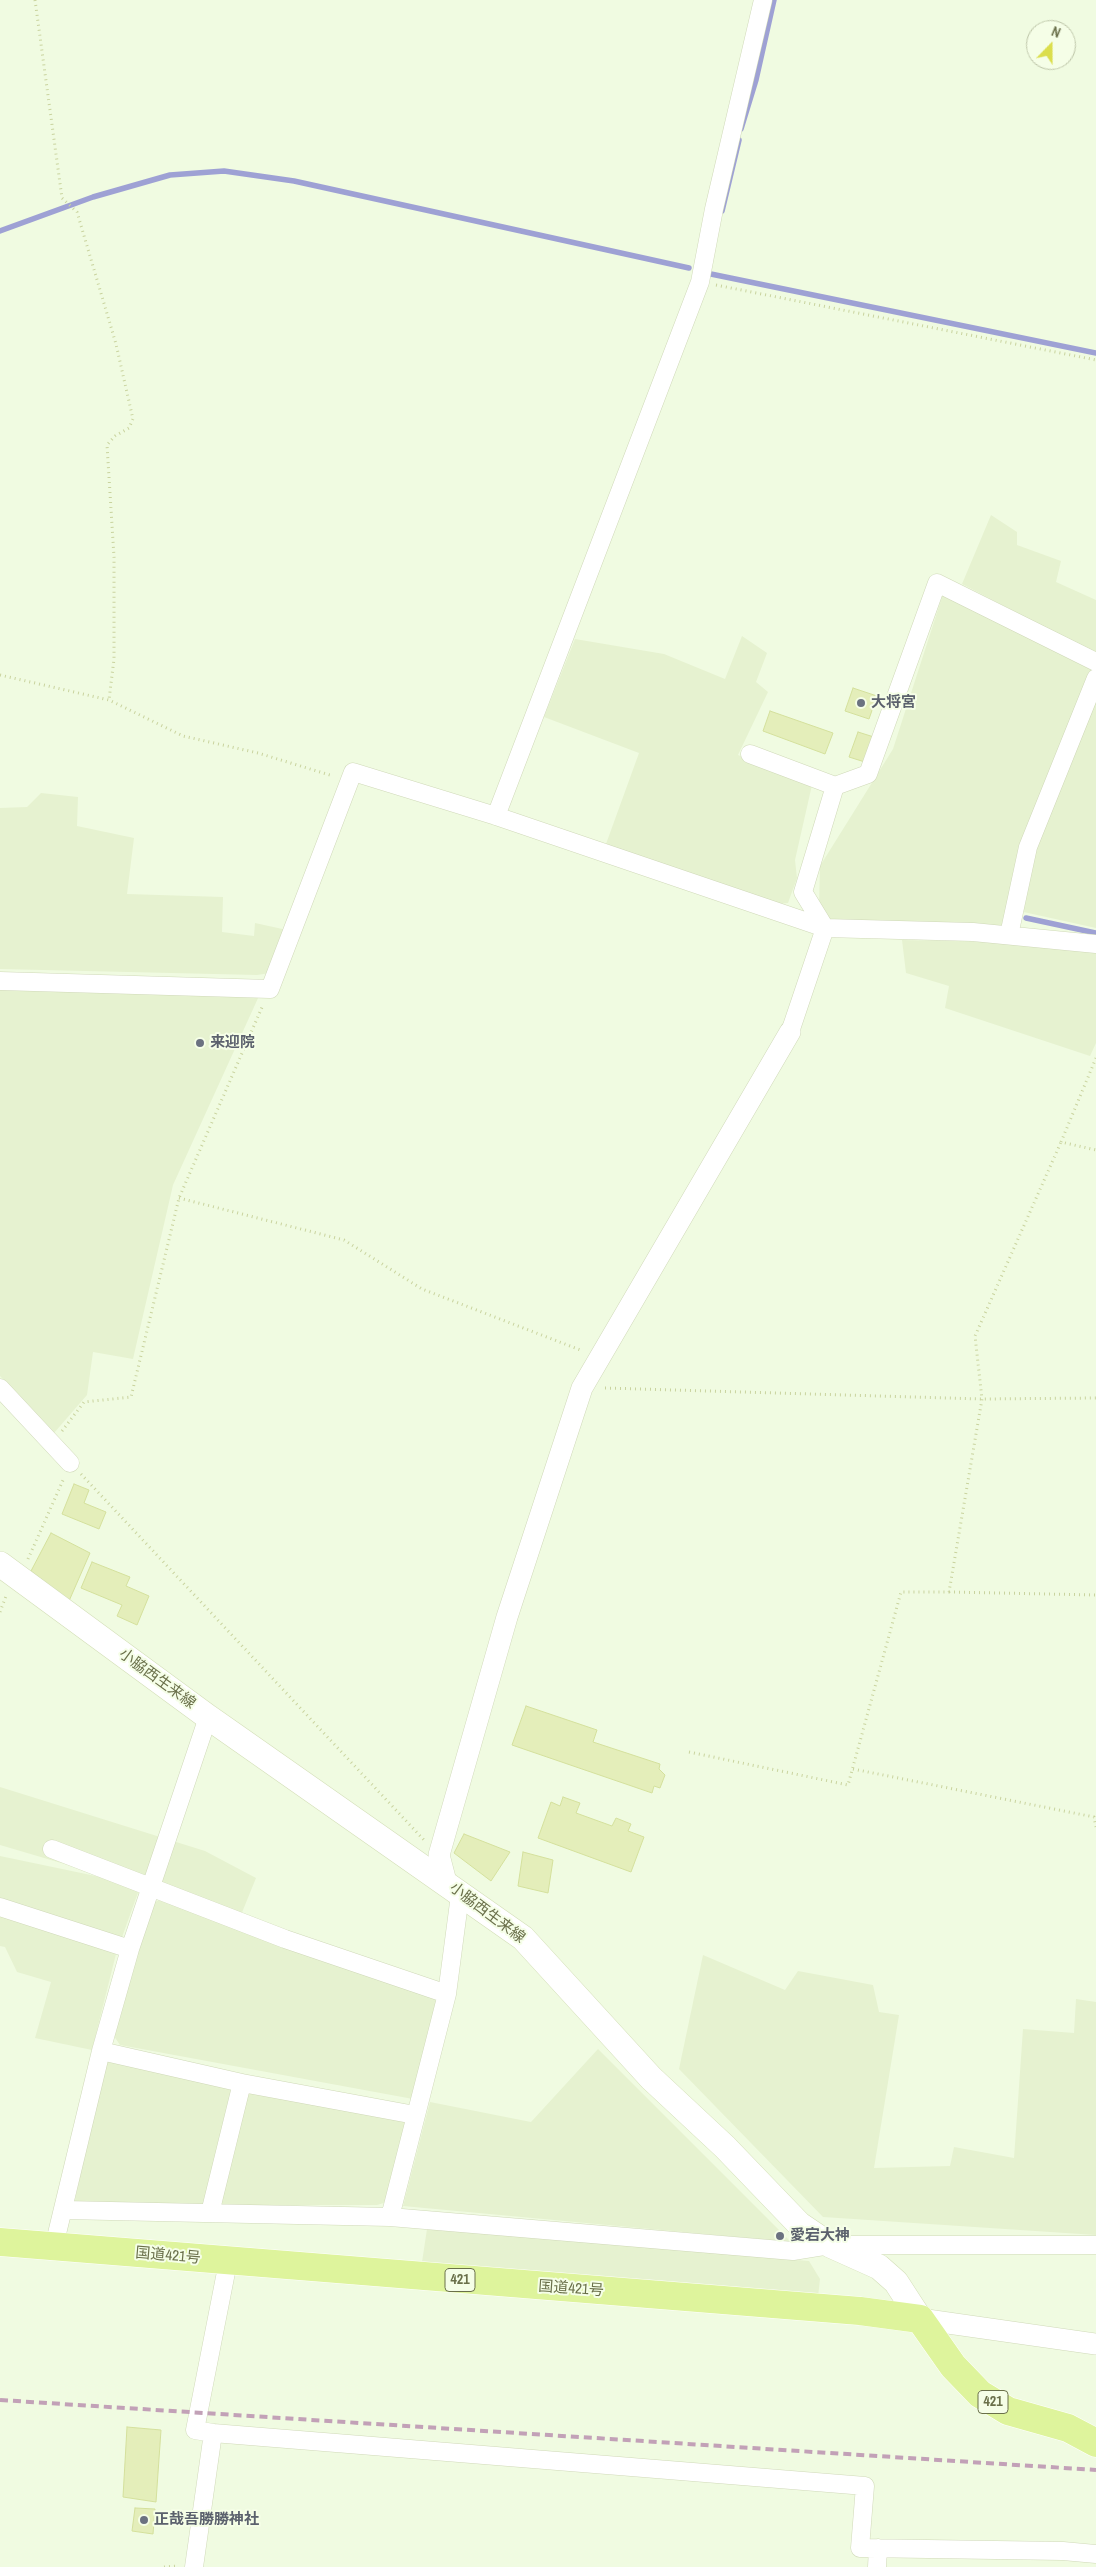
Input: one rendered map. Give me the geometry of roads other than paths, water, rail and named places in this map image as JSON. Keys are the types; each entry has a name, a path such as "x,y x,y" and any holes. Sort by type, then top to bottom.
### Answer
{"highway":[{"name":"国道421号","path":"0,2242 228,2262 860,2311 920,2319"},
{"name":"421","path":"920,2319 953,2366 980,2394 1008,2411 1068,2428 1096,2443"}],"main road":[{"name":"小脇西生来線","path":"10,1571 208,1717 523,1938 651,2078 726,2147 798,2224 830,2245 879,2267 896,2282 920,2319"}],"street":[{"path":"496,816 700,282 714,209 763,0"},
{"path":"750,754 836,786 868,774 937,583 1096,662"},
{"path":"1009,935 1028,847 1096,678"},
{"path":"0,981 270,989 354,772 496,816 825,928 1009,935 1096,944"},
{"path":"825,928 803,892 836,786"},
{"path":"390,2217 447,1994 453,1888 439,1855 507,1617 582,1388 790,1032 825,928"},
{"path":"0,1388 70,1463"},
{"path":"54,2246 101,2051 130,1949 208,1717"},
{"path":"52,1849 285,1940 447,1994"},
{"path":"0,1907 130,1949"},
{"path":"101,2051 242,2083 415,2115"},
{"path":"210,2213 242,2083"},
{"path":"64,2210 390,2217 793,2251 830,2245 1096,2245"},
{"path":"228,2262 195,2430 865,2486 860,2548 1062,2550 1096,2554"},
{"path":"920,2319 1096,2344"},
{"path":"194,2567 213,2433"},
{"path":"877,2567 878,2548"}],"waterway":[{"path":"741,129 756,80 774,0"},
{"path":"722,211 739,140"},
{"path":"0,231 93,197 170,175 224,171 294,181 689,268"},
{"path":"707,271 706,273 1096,353"},
{"path":"1026,918 1096,933"}],"railway":[{"path":"0,2400 1096,2470"}],"place":[{"name":"大将宮","path":"861,703"},
{"name":"来迎院","path":"200,1043"},
{"name":"愛宕大神","path":"780,2236"},
{"name":"正哉吾勝勝神社","path":"144,2520"}]}
